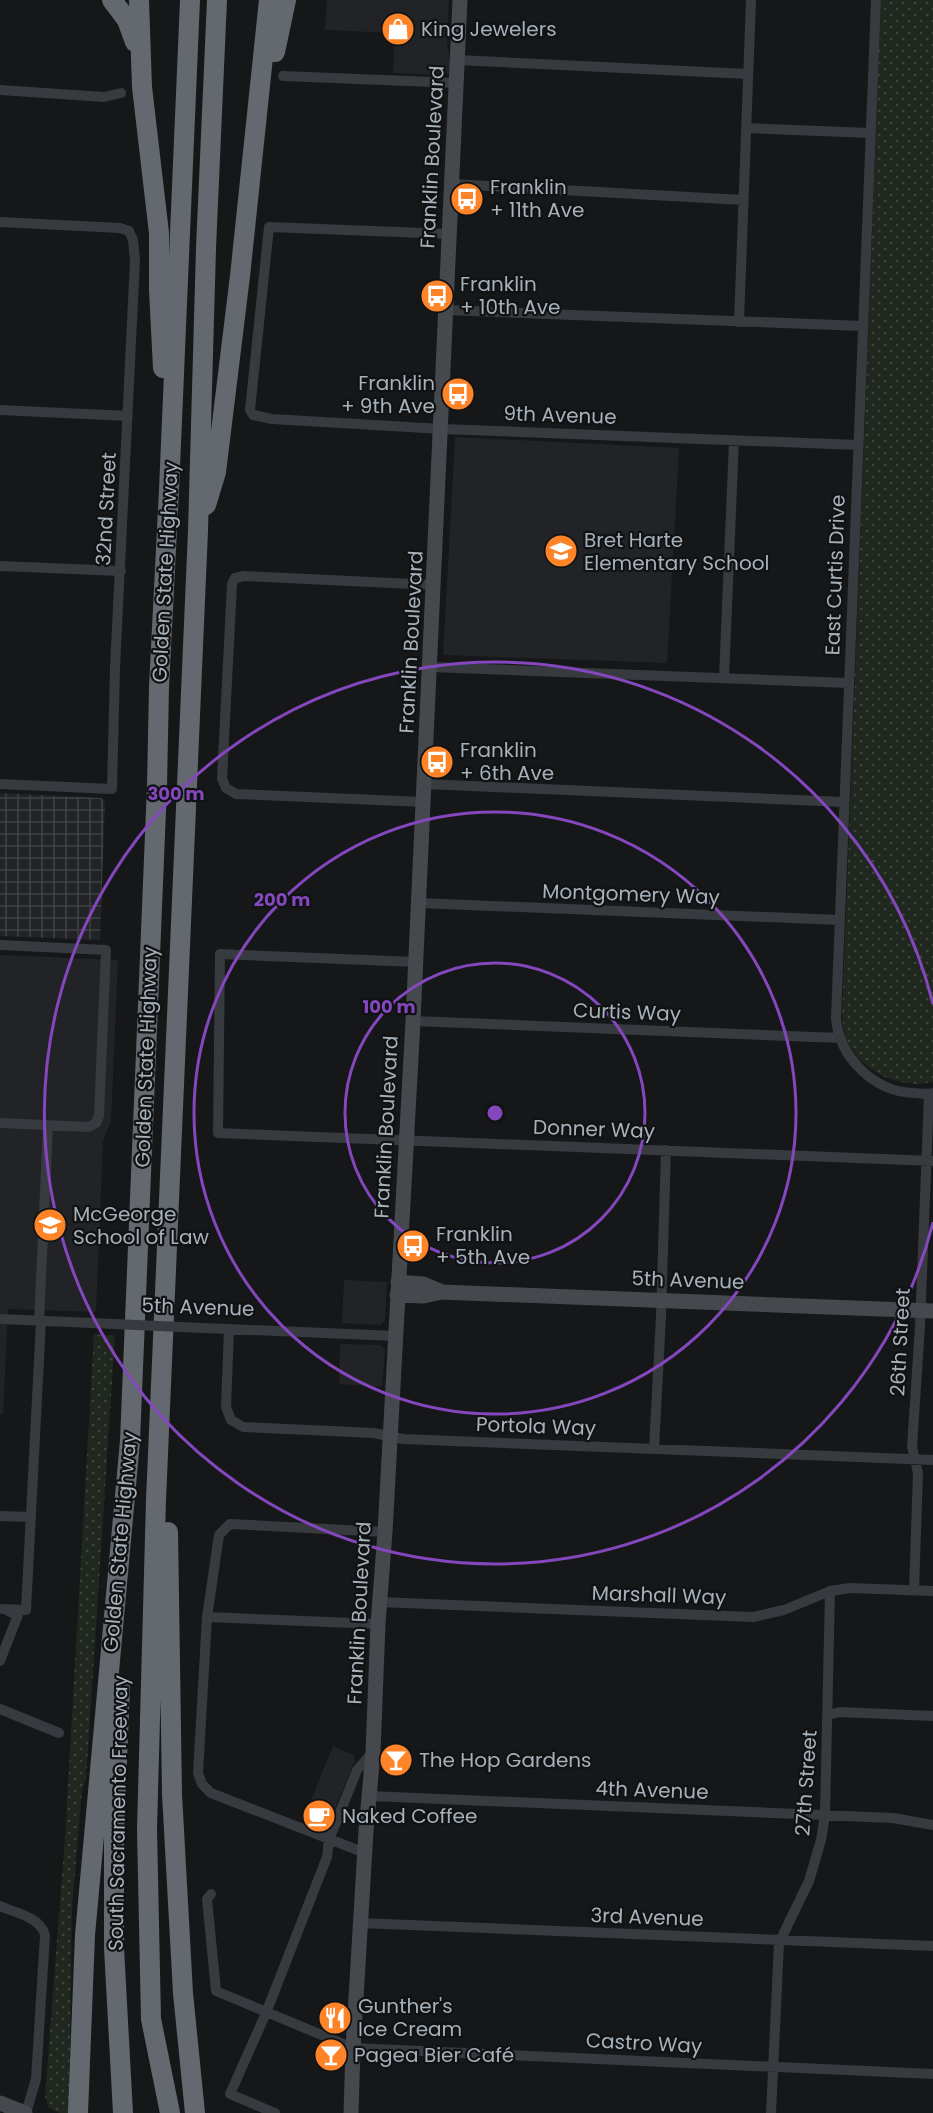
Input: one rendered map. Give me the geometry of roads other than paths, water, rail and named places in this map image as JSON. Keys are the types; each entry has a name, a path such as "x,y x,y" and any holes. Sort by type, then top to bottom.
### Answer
{"highway":[{"path":"112,0 127,20 140,60"},
{"path":"139,0 140,60 159,233 159,290 169,490"},
{"name":"Golden State Highway","path":"78,2111 85,1935 130,1441 156,821 159,687 190,0"},
{"name":"Golden State Highway","path":"170,2113 152,2019 147,1829 156,1500 198,531 206,248 217,0"},
{"path":"198,531 216,472 261,88 269,0"},
{"path":"261,88 274,57 286,0"},
{"path":"163,1368 172,1794 183,1993 195,2113"},
{"name":"South Sacramento Freeway","path":"123,2113 114,1948 114,1834 130,1441"},
{"path":"152,2019 157,2113"},
{"path":"113,2113 117,2027"}],"main road":[{"name":"Franklin Boulevard","path":"351,2113 364,1853 373,1752 379,1602 407,1140 435,585 460,0"},
{"name":"5th Avenue","path":"397,1288 424,1296 442,1292 927,1310"},
{"path":"0,2103 26,2113"}],"street":[{"path":"739,322 751,0"},
{"name":"East Curtis Drive","path":"876,0 836,1017 845,1050 859,1069 894,1090 904,1093 931,1093"},
{"path":"458,60 748,74"},
{"path":"283,76 457,83"},
{"path":"0,90 104,97 121,93"},
{"path":"746,128 870,133"},
{"path":"452,183 743,200"},
{"name":"32nd Street","path":"0,222 120,228 129,231 133,240 135,261 115,667 112,789 0,784"},
{"name":"9th Avenue","path":"450,234 269,227 250,410 254,416 441,429 858,445"},
{"path":"446,310 863,326"},
{"path":"0,410 128,416"},
{"path":"724,678 734,440"},
{"path":"0,566 121,571"},
{"path":"424,802 236,794 226,788 222,779 231,584 235,578 244,576 435,585"},
{"path":"431,667 848,683"},
{"path":"425,784 843,802"},
{"name":"Montgomery Way","path":"419,903 840,920"},
{"path":"0,945 106,950 99,1116 94,1126 0,1123"},
{"name":"Donner Way","path":"416,962 220,954 218,1133 929,1161"},
{"name":"Curtis Way","path":"413,1021 840,1038"},
{"name":"26th Street","path":"914,1590 918,1473 912,1447 927,1310 931,1093"},
{"path":"0,1661 18,1616 2,1609 26,1610 48,1126"},
{"path":"654,1449 666,1150"},
{"name":"5th Avenue","path":"0,1319 394,1336"},
{"name":"Portola Way","path":"229,1329 226,1407 231,1420 243,1428 374,1433 390,1437 933,1460"},
{"path":"0,1516 31,1517"},
{"path":"364,1853 211,1793 202,1784 198,1773 207,1617 219,1535 230,1524 385,1532"},
{"name":"Marshall Way","path":"379,1602 753,1617 784,1610 830,1591 850,1588 933,1591"},
{"name":"27th Street","path":"771,2113 777,1953 780,1940 809,1881 821,1840 825,1815 830,1591"},
{"path":"207,1617 378,1624"},
{"path":"0,1709 59,1733"},
{"path":"828,1715 840,1712 933,1716"},
{"path":"275,2113 230,2094 266,2013 327,1857 329,1840 357,1770 373,1752"},
{"name":"4th Avenue","path":"370,1796 892,1818 933,1825"},
{"path":"212,1894 207,1899 216,1991 353,2048"},
{"path":"0,1906 32,1919 43,1929 46,1941 37,2069 32,2097 26,2113"},
{"name":"3rd Avenue","path":"360,1923 933,1946"},
{"name":"Castro Way","path":"353,2048 933,2074"}],"place":[{"name":"King Jewelers","path":"398,29"},
{"name":"Franklin + 11th Ave","path":"467,199"},
{"name":"Franklin + 10th Ave","path":"437,296"},
{"name":"Franklin + 9th Ave","path":"458,394"},
{"name":"Bret Harte Elementary School","path":"561,551"},
{"name":"Franklin + 6th Ave","path":"437,762"},
{"name":"McGeorge School of Law","path":"50,1225"},
{"name":"Franklin + 5th Ave","path":"413,1246"},
{"name":"The Hop Gardens","path":"396,1760"},
{"name":"Naked Coffee","path":"319,1816"},
{"name":"Gunther's Ice Cream","path":"335,2018"},
{"name":"Pagea Bier Café","path":"331,2055"}]}
